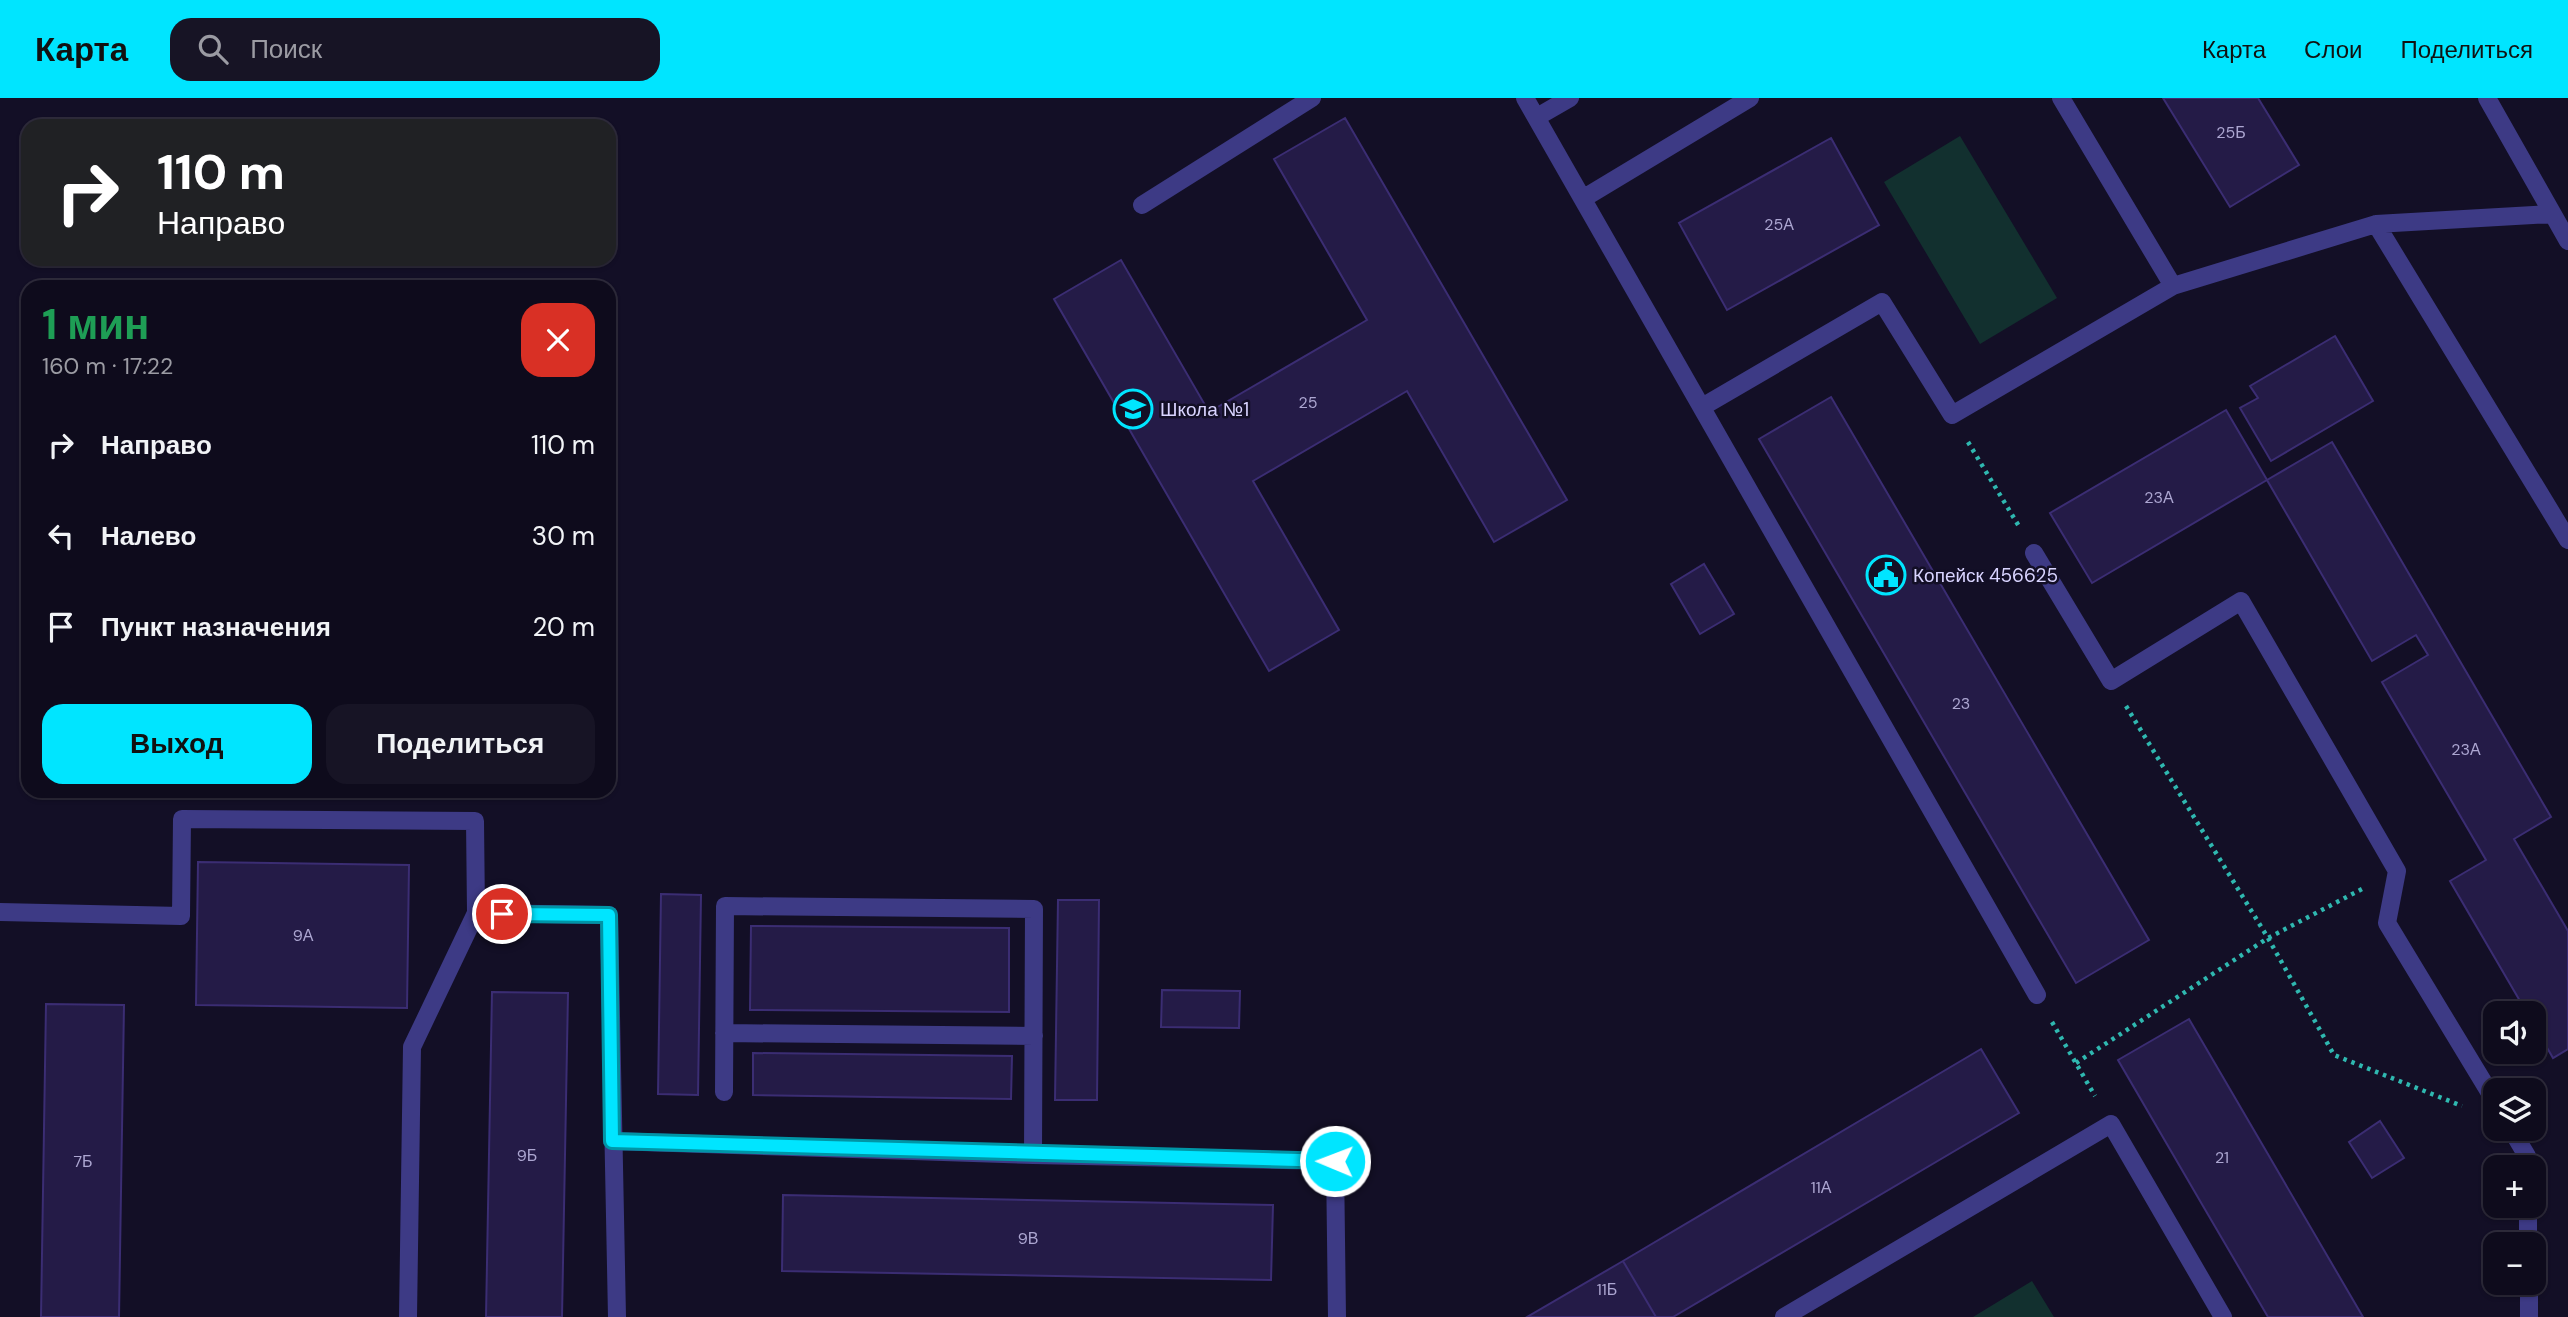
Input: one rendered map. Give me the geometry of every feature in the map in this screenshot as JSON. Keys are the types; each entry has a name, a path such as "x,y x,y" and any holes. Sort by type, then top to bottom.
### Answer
{"lane":[{"path":"1142,205 1312,98"},
{"path":"1525,98 2036,995"},
{"path":"1537,117 1570,98"},
{"path":"1584,198 1750,98"},
{"path":"2062,98 2173,286"},
{"path":"2487,98 2568,241"},
{"path":"1702,407 1882,302 1952,415 2173,286 2376,224 2552,214"},
{"path":"2376,224 2568,540"},
{"path":"2034,553 2111,681 2241,601 2397,871 2387,923 2483,1082"},
{"path":"0,912 181,916 182,819 475,821 476,913 412,1047 408,1317"},
{"path":"724,1092 725,906 1034,909 1033,1155"},
{"path":"476,913 609,915 617,1317"},
{"path":"724,1033 1034,1036"},
{"path":"1784,1317 2111,1124 2223,1317"},
{"path":"612,1141 1033,1155 1335,1161 1336,1317"},
{"path":"2529,1295 2529,1317"}],"path":[{"path":"1952,415 2034,553"},
{"path":"2111,681 2268,938 2334,1055 2471,1110"},
{"path":"2076,1063 2268,938 2397,871"},
{"path":"2036,995 2111,1124"}],"green space":[{"path":"1960,136 2057,298 1980,344 1884,182"},
{"path":"2032,1281 2054,1317 1973,1317"}],"building":[{"path":"2163,98 2258,98 2299,165 2230,207"},
{"path":"1345,118 1567,500 1494,542 1407,391 1253,481 1339,630 1269,671 1054,299 1121,260 1209,412 1367,320 1274,159"},
{"path":"1831,138 1879,225 1727,310 1679,223"},
{"path":"2335,336 2373,401 2271,461 2240,408 2258,398 2250,386"},
{"path":"1831,397 2149,940 2076,983 1759,439"},
{"path":"2226,410 2267,480 2092,583 2050,513"},
{"path":"2332,442 2551,817 2514,839 2568,931 2568,1049 2553,1058 2546,1046 2546,1001 2520,1001 2450,881 2486,860 2382,682 2428,655 2416,635 2372,661 2267,480"},
{"path":"1704,564 1734,614 1700,634 1671,584"},
{"path":"198,862 409,865 407,1008 196,1005"},
{"path":"661,894 701,895 698,1095 658,1094"},
{"path":"1058,900 1099,900 1097,1100 1055,1100"},
{"path":"751,926 1009,928 1009,1012 750,1010"},
{"path":"1162,990 1240,991 1239,1028 1161,1027"},
{"path":"492,992 568,993 562,1317 486,1317"},
{"path":"46,1004 124,1005 119,1317 41,1317"},
{"path":"2189,1019 2363,1317 2268,1317 2203,1206 2118,1060"},
{"path":"1981,1049 2019,1113 1673,1317 1656,1317 1623,1261"},
{"path":"753,1053 1012,1056 1011,1099 753,1095"},
{"path":"2380,1121 2404,1158 2372,1178 2349,1142"},
{"path":"783,1195 1273,1205 1271,1280 782,1271"},
{"path":"1623,1261 1656,1317 1527,1317"}],"place":[{"name":"Школа №1","path":"1133,409"},
{"name":"Копейск 456625","path":"1886,575"}],"route":[{"path":"502,914 609,915 612,1141 1033,1155 1335,1161"}]}
